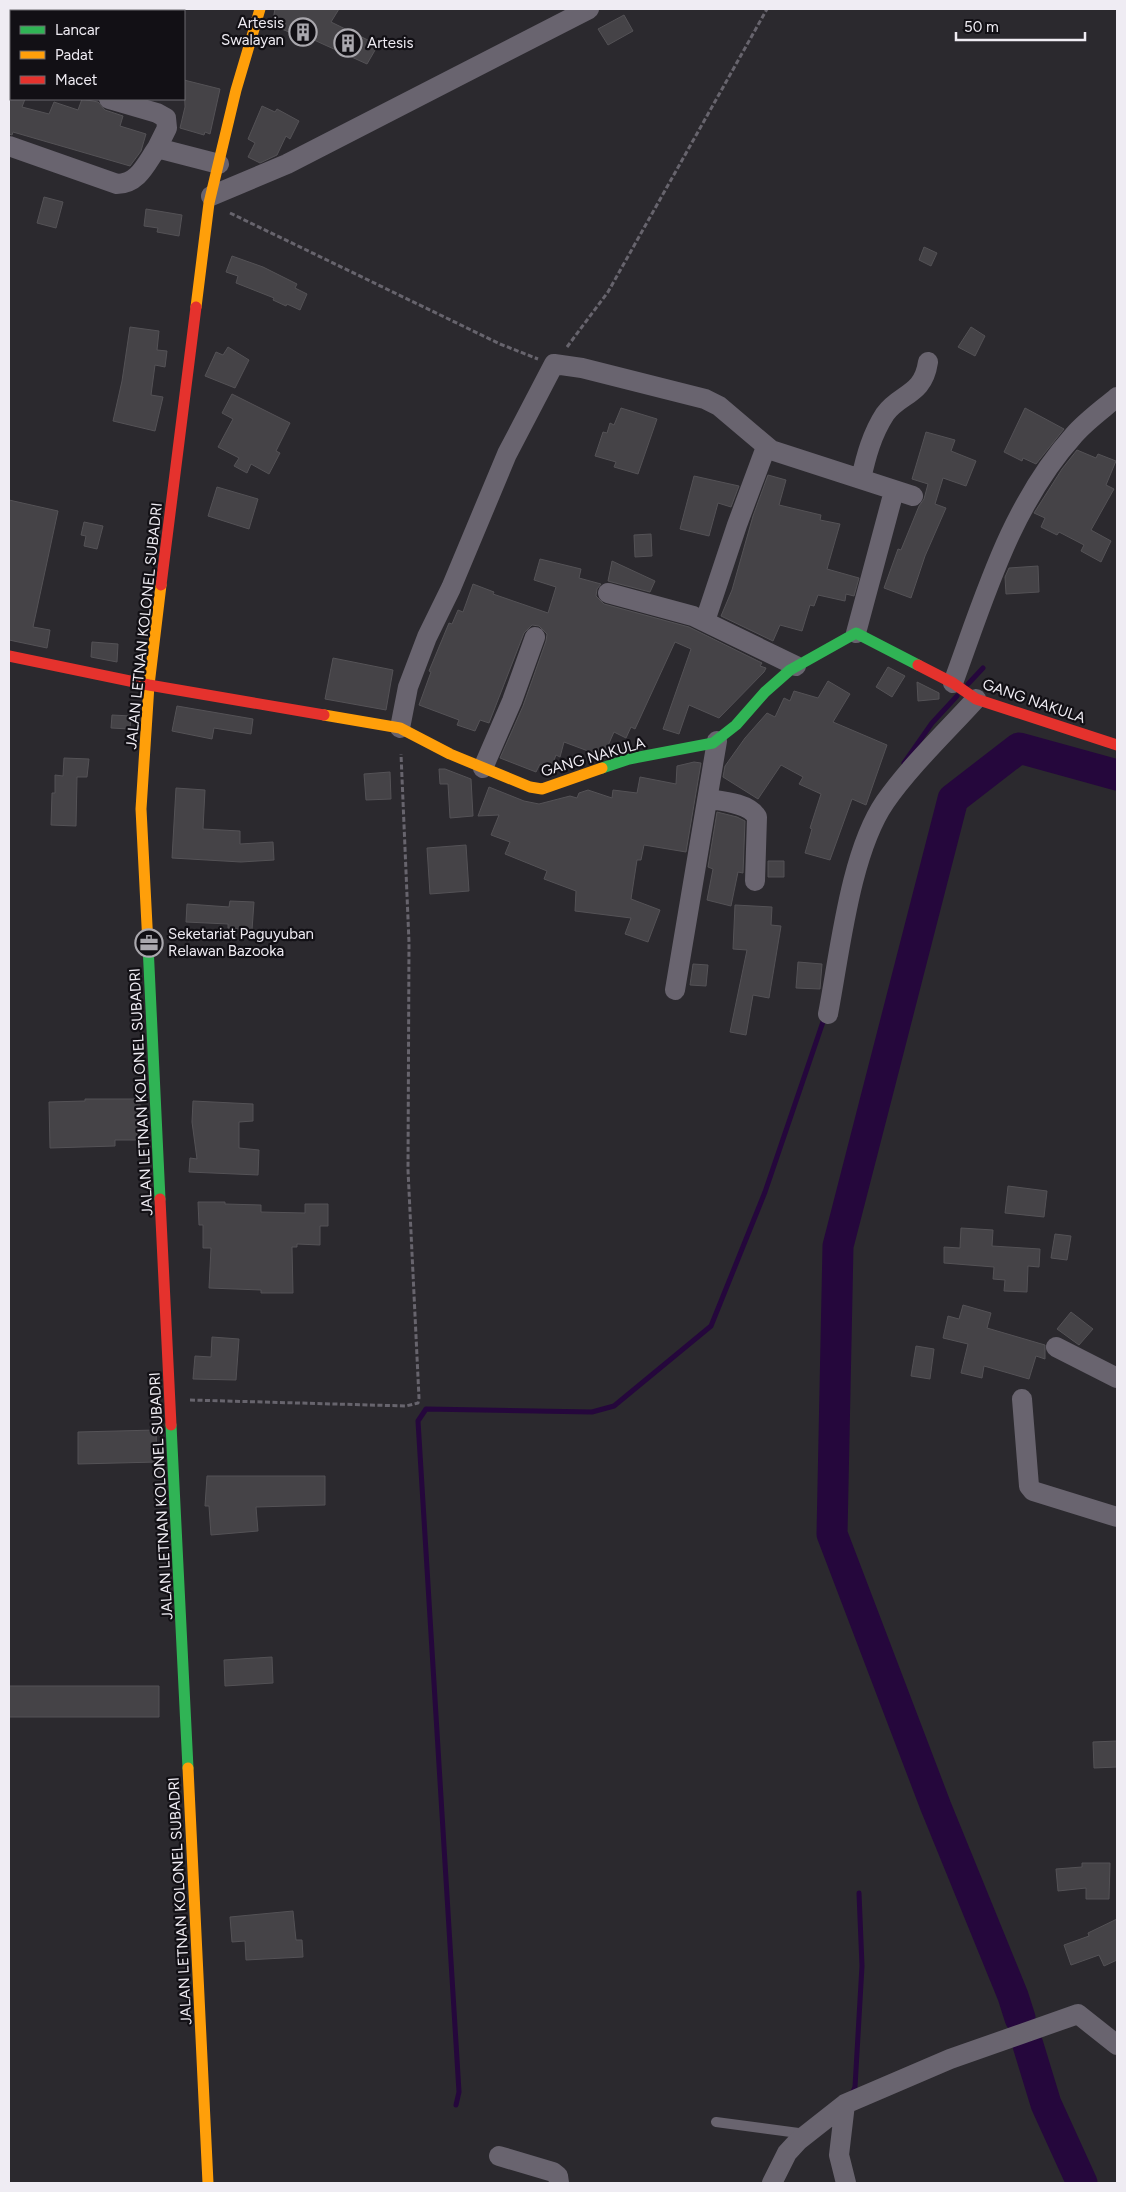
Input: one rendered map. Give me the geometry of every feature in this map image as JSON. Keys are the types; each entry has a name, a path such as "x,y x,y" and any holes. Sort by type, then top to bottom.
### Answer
{"main road":[{"name":"JALAN LETNAN KOLONEL SUBADRI","path":"208,2183 141,809 149,685 210,200 236,90 260,9"},
{"name":"GANG NAKULA","path":"9,656 149,685 400,728 420,740 483,768 530,787 542,789 629,759 716,741 736,725 765,692 796,666 856,633 956,685 974,697 1117,745"}],"street":[{"path":"210,200 287,164 589,9"},
{"path":"9,146 117,184 127,184 138,175 157,148 166,128 166,118 157,112 114,100"},
{"path":"157,148 219,164"},
{"path":"861,480 867,450 886,412 912,393 922,382 928,362"},
{"path":"400,728 408,686 427,637 451,588 507,454 554,364 582,368 705,398 719,406 766,446 783,455 894,492 913,496"},
{"path":"956,685 997,561 1028,499 1045,472 1075,434 1117,397"},
{"path":"705,621 766,446"},
{"path":"856,633 894,492"},
{"path":"608,593 693,616 796,666"},
{"path":"483,768 512,701 535,637"},
{"path":"828,1014 856,871 873,824 898,785 974,697"},
{"path":"675,990 708,799 716,741"},
{"path":"708,799 735,804 755,814 757,818 755,881"},
{"path":"1056,1347 1117,1378"},
{"path":"1022,1399 1030,1486 1033,1491 1117,1517"},
{"path":"772,2183 787,2153 807,2134 845,2104 950,2059 1078,2014 1117,2045"},
{"path":"845,2104 839,2154 846,2183"},
{"path":"499,2156 553,2172 558,2176 559,2183"}],"lane":[{"path":"716,2122 807,2134"}],"path":[{"path":"210,200 500,344 554,364 608,292 766,9"},
{"path":"171,1399 406,1406 418,1403 408,1170 409,942 400,728"}],"building":[{"path":"275,9 339,9 331,22 378,45 367,64 314,40 313,42 272,25"},
{"path":"624,15 633,31 608,45 598,29"},
{"path":"185,80 220,89 210,134 205,132 204,135 180,128 185,107"},
{"path":"10,99 25,100 22,107 49,114 54,102 78,110 82,100 98,102 105,110 123,116 120,126 146,134 141,151 130,166 13,132 12,135 9,134"},
{"path":"262,106 275,112 277,109 299,121 290,139 286,136 277,155 260,163 248,157 255,143 248,139"},
{"path":"44,197 63,202 56,228 37,223"},
{"path":"146,209 182,215 179,236 157,232 158,228 144,226"},
{"path":"924,247 937,253 931,266 919,260"},
{"path":"232,256 263,267 297,284 295,288 307,294 300,310 287,304 286,306 273,300 274,298 236,283 238,276 226,272"},
{"path":"130,327 159,331 157,350 167,351 165,367 155,365 151,395 163,397 155,431 113,421 122,381"},
{"path":"971,327 985,336 975,356 958,347"},
{"path":"228,347 249,360 235,388 205,376 216,352 223,355"},
{"path":"232,394 290,423 276,451 280,453 269,474 251,464 247,473 234,466 239,458 218,447 233,419 222,413"},
{"path":"621,408 657,419 638,474 614,467 616,462 595,456 603,432 607,433 610,423 614,425"},
{"path":"1025,408 1064,429 1036,464 1023,458 1022,461 1004,452"},
{"path":"926,432 955,440 951,451 976,461 966,486 943,478 935,504 946,508 925,556 911,598 884,588 898,549 901,550 919,506 924,499 928,484 912,479"},
{"path":"1077,450 1096,458 1098,454 1116,461 1106,485 1114,489 1091,530 1111,541 1101,562 1081,551 1084,545 1059,532 1057,535 1041,527 1045,518 1034,513 1062,469"},
{"path":"768,475 786,480 779,505 821,515 820,520 840,524 827,569 859,578 854,596 846,594 845,601 818,595 814,606 810,605 802,631 780,625 773,641 721,616 732,590 753,516"},
{"path":"694,476 739,486 731,507 718,503 709,536 680,529"},
{"path":"217,487 258,499 249,529 208,516"},
{"path":"9,500 58,511 33,627 50,630 47,648 9,640"},
{"path":"84,522 103,526 97,549 84,546 86,536 81,535"},
{"path":"651,534 652,556 635,557 634,535"},
{"path":"540,559 581,569 579,578 601,584 597,589 596,596 604,604 689,627 762,663 760,666 766,668 719,718 689,705 679,734 663,729 691,649 675,642 635,729 631,727 626,738 614,732 606,750 596,754 564,742 560,757 556,755 551,768 540,764 536,772 500,758 523,706 546,641 547,634 539,626 532,625 524,633 489,723 480,720 475,731 457,725 459,720 419,705 431,672 429,671 449,623 452,624 458,610 463,612 473,584 494,592 493,594 548,613 556,587 534,580"},
{"path":"612,561 655,581 650,592 608,581"},
{"path":"1038,566 1039,592 1006,594 1005,577 1009,568"},
{"path":"92,642 118,644 117,662 91,657"},
{"path":"333,658 393,670 386,710 325,699"},
{"path":"888,667 905,676 892,697 876,687"},
{"path":"828,681 850,694 833,722 887,745 866,805 852,799 830,860 805,853 812,829 810,828 821,794 799,784 803,777 781,765 758,799 723,777 725,766 745,738 767,713 775,717 784,698 790,701 794,691 818,698"},
{"path":"917,682 939,693 939,699 918,701"},
{"path":"177,706 253,719 251,734 214,728 212,739 172,731"},
{"path":"112,715 131,716 130,729 111,728"},
{"path":"64,758 89,759 87,777 77,777 76,826 51,825 52,793 55,793 55,775 63,776"},
{"path":"694,762 701,763 686,852 644,845 641,860 637,860 631,899 660,910 648,942 625,934 631,918 575,911 576,891 544,879 547,871 505,854 510,842 491,835 499,815 478,816 489,787 524,801 539,804 570,796 577,798 579,793 588,790 612,798 613,790 637,793 640,777 676,784 677,766"},
{"path":"439,769 445,769 471,779 473,816 450,818 448,784 440,784"},
{"path":"390,772 391,799 366,800 364,774"},
{"path":"176,788 205,790 203,829 240,831 240,844 273,842 274,860 241,862 172,858"},
{"path":"717,812 745,821 743,873 738,872 731,906 707,900 713,869 708,867"},
{"path":"466,845 469,891 430,894 427,848"},
{"path":"768,861 784,861 784,877 768,877"},
{"path":"230,901 254,902 252,930 228,928 228,924 186,922 187,904 229,907"},
{"path":"735,905 772,907 771,925 781,926 769,998 753,995 746,1035 730,1032 747,950 733,949"},
{"path":"798,962 822,964 820,989 796,988"},
{"path":"693,964 708,965 706,986 690,985"},
{"path":"85,1099 137,1099 137,1104 140,1104 141,1129 137,1129 137,1140 115,1140 115,1146 50,1148 49,1102 85,1101"},
{"path":"193,1101 253,1104 253,1121 239,1122 239,1148 259,1150 258,1175 189,1172 190,1158 197,1159 192,1122"},
{"path":"1008,1186 1047,1191 1044,1217 1005,1213"},
{"path":"198,1202 261,1205 261,1212 305,1213 305,1204 328,1204 328,1226 320,1226 320,1245 297,1244 297,1247 292,1247 293,1293 261,1293 261,1290 209,1288 211,1248 203,1248 203,1225 199,1225"},
{"path":"961,1228 993,1230 992,1246 1040,1249 1039,1267 1028,1266 1027,1292 1004,1291 1005,1280 993,1279 994,1267 944,1263 944,1247 960,1248"},
{"path":"1055,1234 1071,1236 1067,1260 1051,1258"},
{"path":"963,1305 991,1313 987,1328 1045,1345 1045,1359 1036,1356 1029,1379 984,1366 982,1378 961,1373 968,1344 943,1338 948,1316 959,1319"},
{"path":"1071,1312 1093,1329 1079,1345 1057,1329"},
{"path":"212,1337 239,1339 236,1380 193,1379 195,1356 211,1357"},
{"path":"916,1346 934,1349 930,1379 911,1376"},
{"path":"156,1430 157,1462 78,1464 78,1432"},
{"path":"207,1476 325,1476 325,1505 256,1507 258,1531 211,1535 209,1506 205,1506"},
{"path":"272,1657 273,1683 225,1686 224,1660"},
{"path":"9,1686 159,1686 159,1717 9,1717"},
{"path":"1117,1741 1117,1767 1094,1768 1093,1742"},
{"path":"1082,1863 1110,1863 1109,1899 1086,1899 1086,1888 1058,1891 1056,1869 1082,1867"},
{"path":"293,1911 296,1940 302,1940 303,1957 246,1960 245,1941 232,1942 230,1917"},
{"path":"1117,1919 1117,1960 1104,1966 1099,1955 1071,1965 1064,1945 1089,1936 1088,1933"}],"waterway":[{"path":"968,684 983,668"},
{"path":"904,763 932,723 957,696"},
{"path":"1020,2018 1013,1996 936,1807 832,1534 838,1246 953,799 1019,748 1117,775"},
{"path":"456,2105 459,2092 418,1421 426,1409 592,1412 614,1406 711,1326 765,1192 825,1016"},
{"path":"852,2094 855,2087 862,1966 859,1893"},
{"path":"1028,2045 1046,2104 1082,2183"}],"traffic: fast":[{"path":"602,768 629,759 713,743 736,725 765,692 790,670 856,633 918,665"},
{"path":"148,945 160,1199"},
{"path":"171,1425 188,1768"}],"traffic: slow":[{"path":"196,307 209,203 236,90 260,9"},
{"path":"148,945 141,809 149,685 161,585"},
{"path":"324,715 400,728 450,754 530,787 542,789 602,768"},
{"path":"188,1768 208,2183"}],"traffic: jam":[{"path":"161,585 196,307"},
{"path":"9,656 149,685 324,715"},
{"path":"918,665 953,683 976,699 1117,745"},
{"path":"160,1199 171,1425"}],"place":[{"name":"Artesis Swalayan","path":"303,32"},
{"name":"Artesis","path":"348,43"},
{"name":"Seketariat Paguyuban Relawan Bazooka","path":"149,943"}]}
